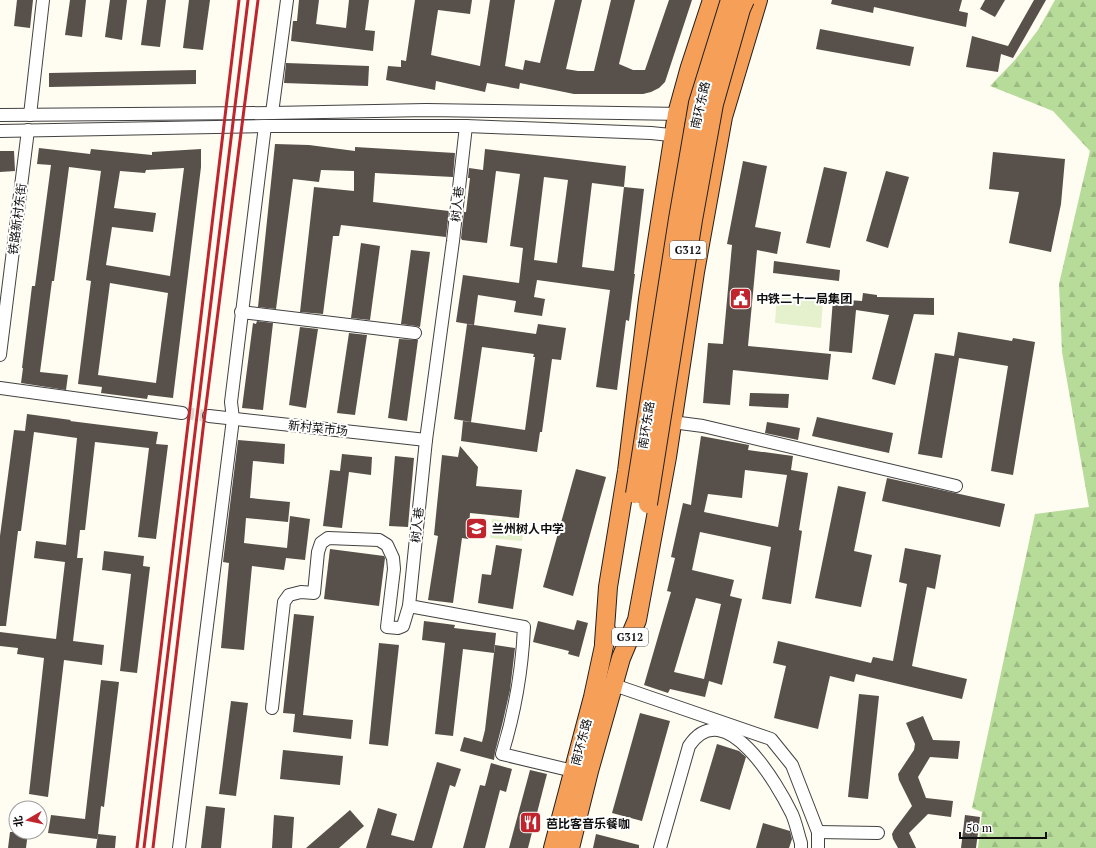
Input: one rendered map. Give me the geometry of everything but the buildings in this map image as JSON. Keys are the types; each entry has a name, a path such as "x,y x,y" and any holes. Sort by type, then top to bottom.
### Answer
{"highway":[{"path":"604,643 608,587 627,471 648,298 677,114 690,67 712,0"},
{"name":"南环东路","path":"570,848 589,772 621,658 678,219 698,104 730,0"},
{"name":"南环东路","path":"553,848 593,697 620,575 642,499 714,104 741,9 745,0"},
{"name":"南环东路","path":"621,658 637,620 657,516 695,272 723,117 758,0"}],"street":[{"path":"30,115 43,0"},
{"path":"272,113 288,0"},
{"path":"0,115 426,110 677,114 723,117"},
{"path":"0,131 265,126 466,126 651,133 719,140"},
{"path":"179,848 233,419 231,402 265,126"},
{"name":"树人巷","path":"272,708 284,602 289,595 301,592 314,593 318,552 321,543 328,538 379,540 387,545 393,558 394,569 387,626 398,628 403,626 409,606 426,440 453,241 466,126"},
{"name":"铁路新村东街","path":"0,355 28,130"},
{"path":"241,312 415,333"},
{"path":"0,388 182,413"},
{"name":"新村菜市场","path":"210,416 426,440"},
{"path":"672,422 703,426 956,486"},
{"path":"409,606 524,627 522,663 516,698 510,727 502,754 573,771"},
{"path":"614,685 725,728 771,739 792,765 818,832 818,848"},
{"path":"660,848 689,746 694,739 704,732 725,728"},
{"path":"725,728 749,749 773,780 792,815 801,843 801,848"},
{"path":"818,832 878,833"}],"green space":[{"path":"1055,0 1096,0 1096,848 978,848 982,812 972,808 1035,514 1089,507 1062,352 1059,284 1090,151 1053,111 990,86 1015,60 1038,30"},
{"path":"777,294 823,299 821,328 775,323"},
{"path":"492,519 524,523 522,541 490,538"}],"tunnel":[{"path":"182,413 209,416"}],"railway":[{"path":"137,848 239,0"},
{"path":"144,848 248,0"},
{"path":"153,848 203,429 258,0"}],"place":[{"name":"中铁二十一局集团","path":"740,298"},
{"name":"兰州树人中学","path":"477,528"},
{"name":"芭比客音乐餐咖","path":"531,823"}]}
